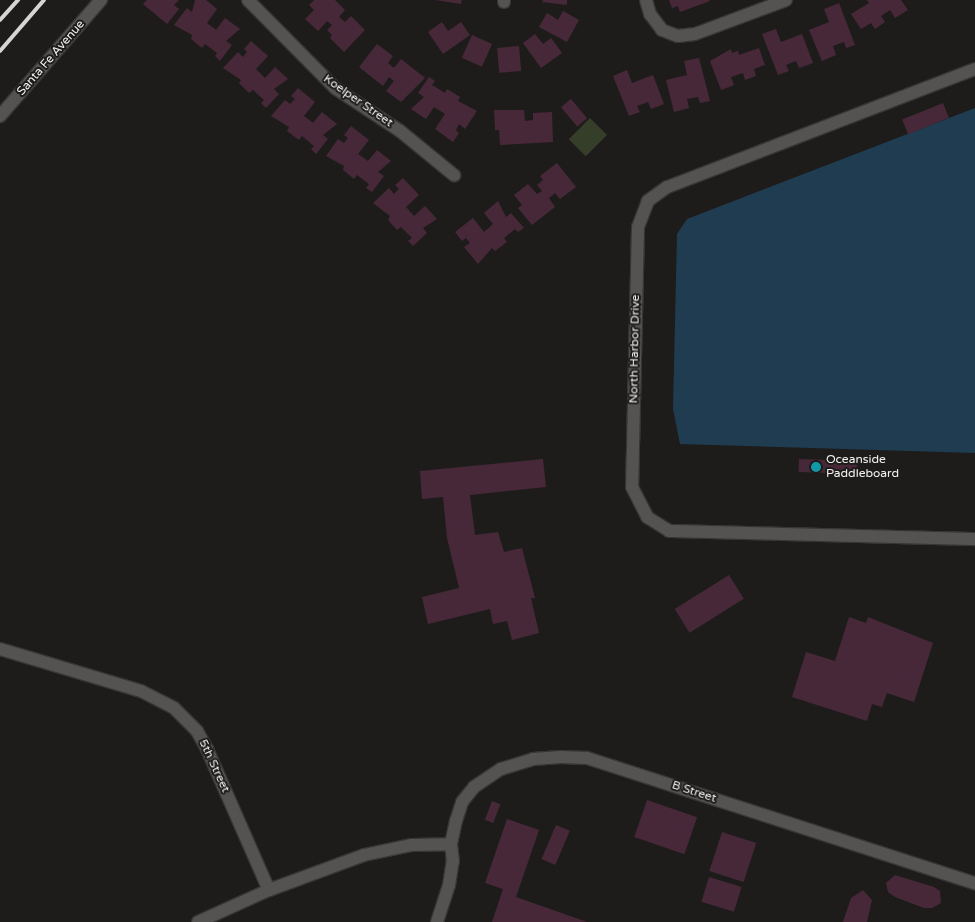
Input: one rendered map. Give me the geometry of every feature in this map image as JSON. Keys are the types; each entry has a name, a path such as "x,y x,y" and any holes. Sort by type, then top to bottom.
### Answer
{"street":[{"name":"Santa Fe Avenue","path":"0,116 101,0"},
{"name":"Koelper Street","path":"248,0 335,88 400,131 454,175"},
{"path":"646,0 650,14 662,30 678,36 695,34 786,0"},
{"name":"North Harbor Drive","path":"975,69 667,188 648,201 638,227 632,487 647,517 669,531 975,539"},
{"name":"5th Street","path":"0,649 141,691 174,708 197,731 208,749 269,890"},
{"name":"B Street","path":"437,922 449,885 453,861 451,844 462,802 474,787 501,769 533,759 587,758 975,883"},
{"path":"198,922 269,890 364,854 412,845 451,844"}],"green space":[{"path":"590,118 607,135 586,156 569,139"}],"water":[{"path":"975,108 975,453 680,444 673,409 677,234 687,219"}],"building":[{"path":"147,0 179,0 174,5 179,9 167,24 143,4"},
{"path":"195,0 206,0 217,9 207,23 216,30 225,18 240,29 226,41 232,45 220,61 215,56 217,53 205,44 202,48 191,39 192,35 174,25 187,8 192,12"},
{"path":"314,0 335,0 345,10 339,17 345,22 351,16 365,30 344,52 330,38 332,35 327,30 332,25 327,21 318,31 305,19 314,10 309,5"},
{"path":"435,0 462,0 461,4"},
{"path":"543,0 567,0 567,5 542,2"},
{"path":"669,0 710,1 680,12 678,6 672,8"},
{"path":"867,0 901,0 908,10 895,18 890,10 881,16 885,22 875,29 871,23 861,29 851,14 869,3"},
{"path":"839,3 855,45 846,48 844,42 833,46 836,55 822,61 809,30 829,22 824,9"},
{"path":"563,11 579,20 567,42 539,27 547,13 558,20"},
{"path":"442,22 448,31 461,22 470,35 443,54 428,32"},
{"path":"776,29 781,42 802,34 813,63 799,68 796,61 786,65 789,71 778,75 762,34"},
{"path":"535,34 543,44 551,38 562,53 541,68 523,43"},
{"path":"472,35 492,44 482,67 462,58"},
{"path":"251,41 268,56 256,69 265,78 275,67 288,79 274,89 279,94 266,108 261,103 264,100 253,90 249,93 239,83 241,80 223,68 238,52 243,57 247,52 244,49"},
{"path":"377,44 393,56 388,63 394,68 401,59 425,78 401,102 386,91 394,81 389,77 383,86 359,67"},
{"path":"519,46 521,71 499,73 497,48"},
{"path":"759,48 765,65 754,69 756,76 745,80 743,73 731,77 734,85 721,90 710,61 731,49 732,53 738,51 739,55"},
{"path":"699,58 710,101 700,103 698,97 687,99 689,108 674,112 666,80 687,75 684,61"},
{"path":"627,70 632,83 653,75 664,104 651,109 648,102 637,106 640,112 629,116 613,76"},
{"path":"429,77 435,81 432,85 445,93 447,89 460,97 458,101 477,111 465,129 459,124 456,130 459,133 453,142 435,129 445,114 434,107 426,119 411,109 424,97 418,93"},
{"path":"298,88 315,102 304,116 313,123 322,112 337,124 323,135 328,139 316,154 311,149 314,146 302,136 299,140 287,131 289,127 271,116 285,100 290,104 295,99 291,96"},
{"path":"571,99 587,118 577,127 561,107"},
{"path":"943,103 949,118 908,134 902,119"},
{"path":"494,110 524,110 525,121 533,120 533,113 552,112 553,142 500,145 499,130 495,130"},
{"path":"351,126 369,140 358,154 368,161 377,150 391,161 378,172 384,176 372,192 366,188 369,184 357,175 354,179 343,170 344,166 326,156 338,139 344,143 348,138 344,135"},
{"path":"557,163 576,187 560,199 555,193 549,198 555,207 532,225 518,208 522,205 514,195 528,184 537,194 542,191 537,185 543,180 540,176"},
{"path":"403,178 419,195 406,207 414,216 425,206 437,219 423,228 427,233 413,246 408,241 412,238 401,227 397,230 388,220 390,216 373,203 389,188 394,194 399,189 395,185"},
{"path":"498,201 506,217 511,213 524,228 518,232 515,229 504,238 507,242 495,251 492,248 478,264 464,247 470,243 466,238 462,241 455,232 473,218 484,232 493,224 484,213"},
{"path":"543,459 546,487 470,495 475,535 498,532 504,552 522,548 535,598 531,598 539,633 512,640 507,621 493,624 490,609 428,624 422,597 459,588 447,538 443,497 422,499 420,471"},
{"path":"799,459 857,461 857,474 799,472"},
{"path":"729,575 744,599 690,633 675,609"},
{"path":"849,617 866,623 868,617 933,643 914,702 887,693 882,707 872,704 867,721 792,697 806,652 835,661"},
{"path":"647,800 697,817 684,854 634,837"},
{"path":"492,801 500,804 493,823 485,820"},
{"path":"507,819 539,830 516,897 587,922 492,922 503,889 485,883"},
{"path":"556,825 570,831 555,865 542,859"},
{"path":"722,832 756,843 744,882 709,871"},
{"path":"895,875 934,887 940,891 941,903 932,908 924,908 895,897 888,892 886,883"},
{"path":"709,877 742,887 734,912 701,902"},
{"path":"863,890 872,900 867,922 843,922 851,898"}],"railway":[{"path":"0,20 18,0"},
{"path":"0,51 44,0"}],"place":[{"name":"Oceanside Paddleboard","path":"816,467"}]}
